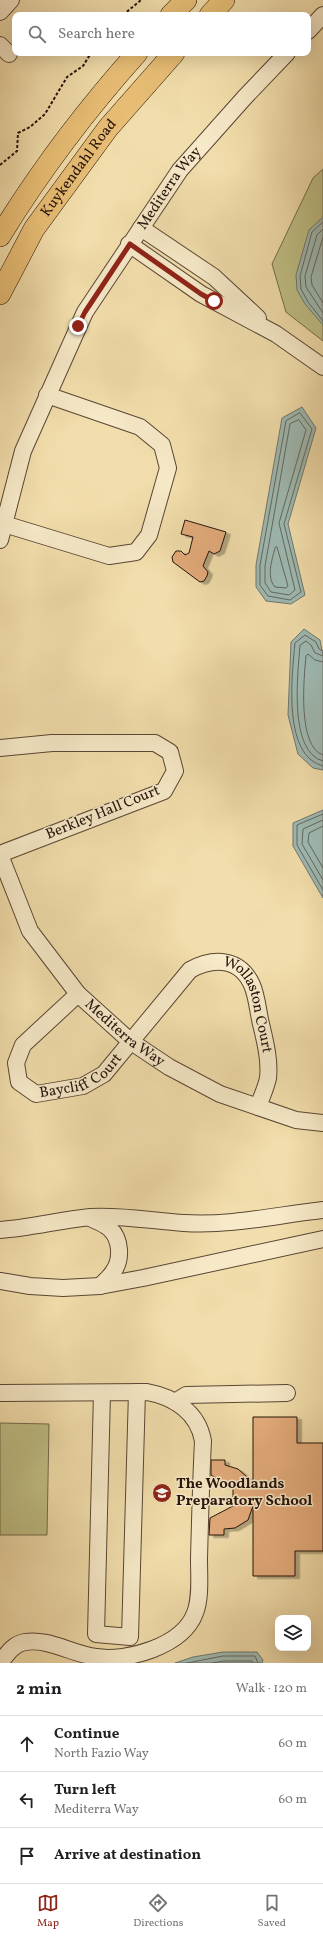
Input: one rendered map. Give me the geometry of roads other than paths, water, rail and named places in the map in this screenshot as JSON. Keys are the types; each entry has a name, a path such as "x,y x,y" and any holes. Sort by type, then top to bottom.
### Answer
{"main road":[{"path":"175,12 186,0"},
{"path":"213,12 224,0"},
{"name":"Kuykendahl Road","path":"0,236 64,142 95,102 134,56"},
{"name":"Kuykendahl Road","path":"0,294 34,229 108,128 171,56"}],"street":[{"path":"0,12 11,0"},
{"path":"311,28 323,15"},
{"name":"Mediterra Way","path":"0,540 23,451 85,312 180,170 245,97 284,56"},
{"path":"141,228 214,277 276,334 323,368"},
{"path":"130,244 201,294 276,334"},
{"path":"4,524 109,556 136,552 150,535 168,468 162,445 140,426 47,395"},
{"name":"Berkley Hall Court","path":"0,748 52,743 155,743 170,752 175,771 164,791 0,854"},
{"name":"Mediterra Way","path":"0,854 30,930 78,994 130,1041 194,1082 220,1094 296,1120 323,1123"},
{"name":"Wollaston Court","path":"130,1041 190,970 202,963 218,960 231,964 243,972 252,985 266,1047 268,1078 258,1107"},
{"name":"Baycliff Court","path":"78,994 23,1045 16,1063 19,1082 36,1094 83,1086 104,1074 130,1041"},
{"path":"0,1230 22,1229 89,1217 119,1217 185,1223 233,1222 323,1210"},
{"path":"89,1217 110,1229 117,1239 119,1249 118,1261 113,1273 100,1286"},
{"path":"0,1280 30,1286 63,1288 100,1286 143,1278 323,1238"},
{"path":"96,1657 102,1392"},
{"path":"96,1634 130,1637 137,1392"},
{"path":"0,1393 137,1392 161,1395 175,1402 193,1417 201,1428 203,1441 199,1584 196,1612 192,1621 182,1632 167,1642 143,1653 115,1658 96,1657 46,1643 23,1642 10,1649 0,1663"},
{"path":"175,1402 186,1395 287,1393"}],"water":[{"path":"323,217 323,325 305,304 297,290 296,275 309,230"},
{"path":"302,407 316,428 288,524 305,595 291,604 266,601 256,587 256,565 282,418"},
{"path":"304,629 320,640 323,656 323,770 313,768 298,754 288,715 291,642"},
{"path":"323,810 323,898 293,846 293,823"},
{"path":"223,1652 257,1652 263,1660 262,1663 175,1663 193,1657"}],"place":[{"name":"The Woodlands Preparatory School","path":"162,1493"}]}
